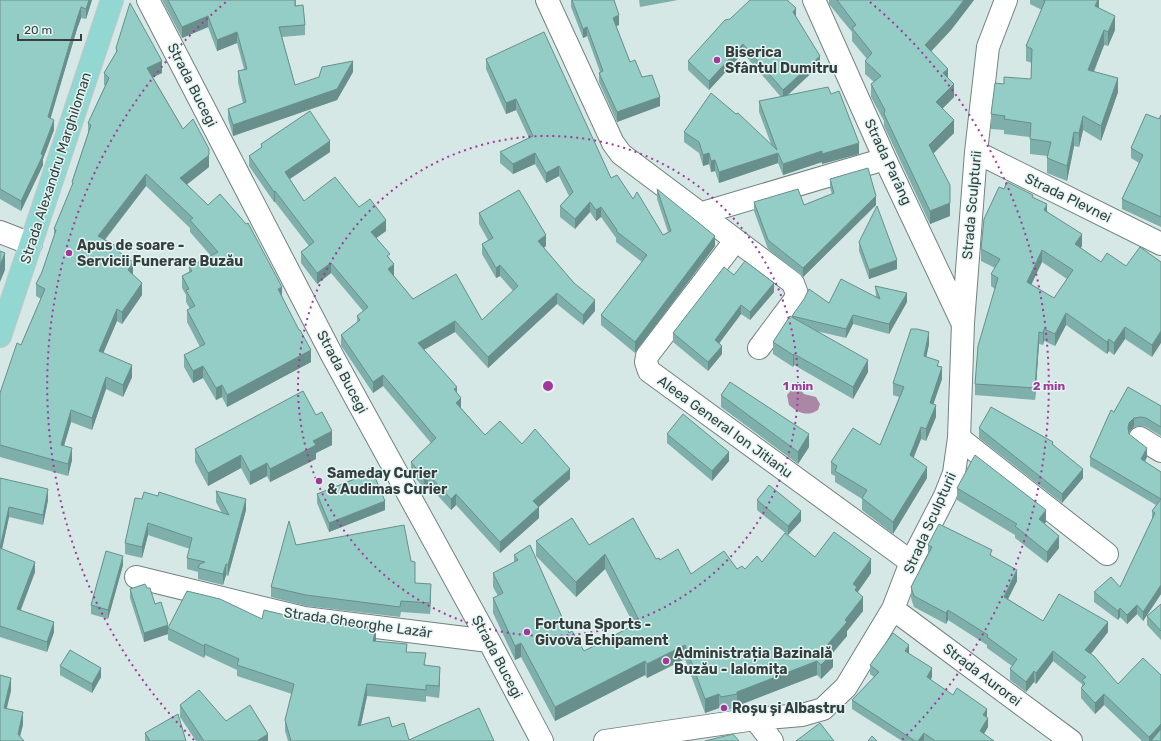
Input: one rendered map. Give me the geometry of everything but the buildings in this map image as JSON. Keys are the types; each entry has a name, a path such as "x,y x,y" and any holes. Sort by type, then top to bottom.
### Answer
{"main road":[{"name":"Strada Alexandru Marghiloman","path":"0,336 112,0"}],"street":[{"name":"Strada Bucegi","path":"148,0 332,355 489,640 542,741"},
{"path":"547,0 617,150 735,241 789,278 796,289 797,294 794,301 759,348"},
{"name":"Strada Parâng","path":"814,0 885,158 963,323"},
{"name":"Strada Sculpturii","path":"605,741 755,719 802,715 823,709 846,686 893,609 911,562 945,496 954,473 959,438 963,323 976,152 988,47 1006,0"},
{"name":"Strada Plevnei","path":"976,152 1161,244"},
{"path":"699,214 885,158"},
{"path":"0,232 31,244"},
{"name":"Aleea General Ion Jitianu","path":"735,241 647,356 646,362 649,371 911,562"},
{"path":"959,438 1107,554"},
{"path":"1140,438 1161,451"},
{"name":"Strada Gheorghe Lazăr","path":"136,577 304,618 489,640"},
{"name":"Strada Aurorei","path":"893,609 1071,741"},
{"path":"755,719 772,741"}],"shaded area":[{"path":"794,387 798,387 804,394 816,397 820,404 818,410 807,414 796,410 789,405 787,395"}],"place":[{"name":"Biserica Sfântul Dumitru","path":"717,60"},
{"name":"Apus de soare - Servicii Funerare Buzău","path":"69,253"},
{"name":"Sameday Curier & Audimas Curier","path":"319,481"},
{"name":"Fortuna Sports - Givova Echipament","path":"527,632"},
{"name":"Administrația Bazinală Buzău - Ialomița","path":"666,661"},
{"name":"Roșu și Albastru","path":"724,708"}]}
